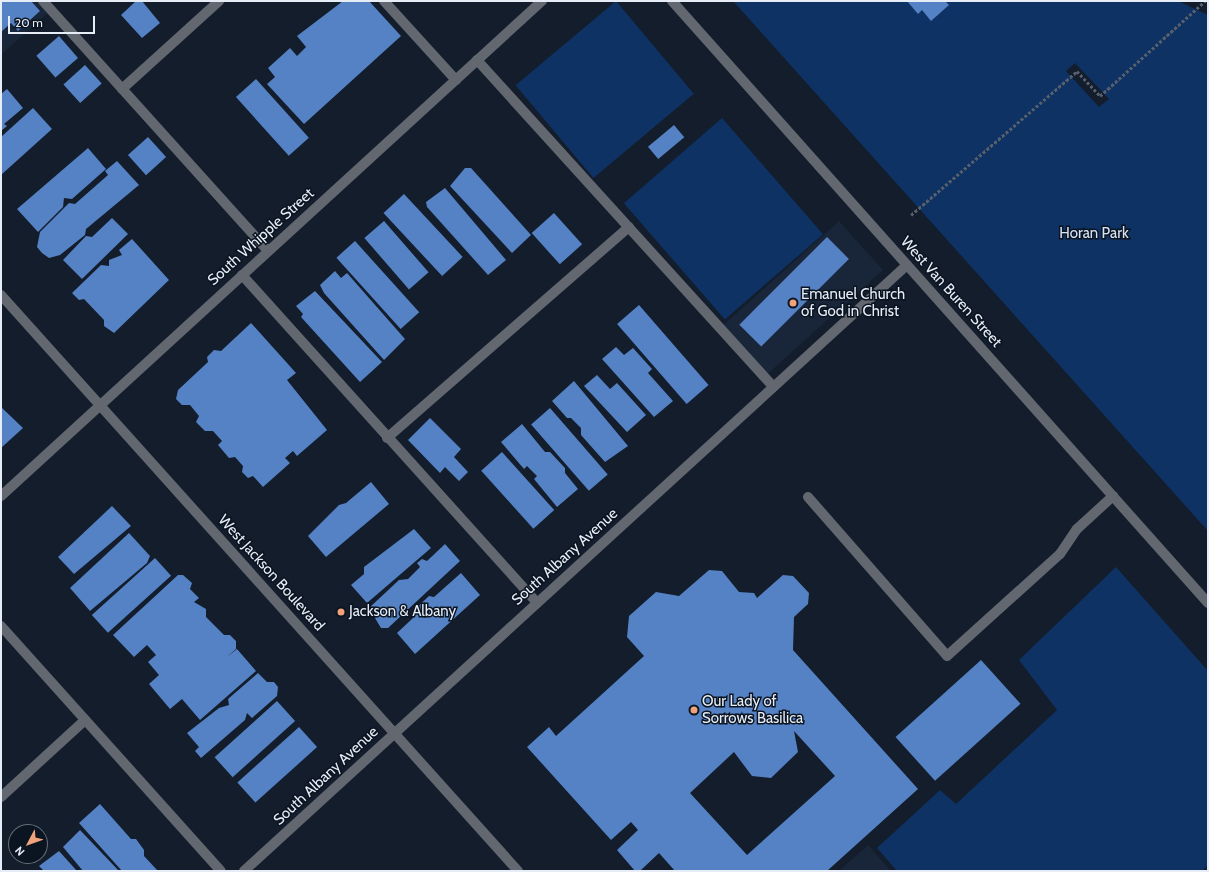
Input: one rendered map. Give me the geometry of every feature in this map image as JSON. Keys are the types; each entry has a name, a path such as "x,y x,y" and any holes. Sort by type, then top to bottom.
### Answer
{"street":[{"path":"43,1 268,251"},
{"path":"122,89 219,1"},
{"path":"384,1 456,80"},
{"name":"South Whipple Street","path":"1,496 542,1"},
{"name":"West Van Buren Street","path":"672,1 1208,603"},
{"path":"477,60 773,387"},
{"path":"387,438 629,227"},
{"name":"South Albany Avenue","path":"244,871 906,265"},
{"path":"242,275 537,603"},
{"name":"West Jackson Boulevard","path":"1,295 518,871"},
{"path":"808,497 947,656 1060,554 1077,529 1113,496"},
{"path":"1,626 221,871"},
{"path":"1,797 85,720"}],"path":[{"path":"911,215 1077,70 1100,96 1205,1"}],"shaded area":[{"path":"1,1 43,1 51,10 1,55"},
{"path":"839,221 883,270 764,377 720,328"},
{"path":"868,845 891,871 839,871"}],"green space":[{"path":"616,1 694,94 593,178 516,85"},
{"name":"Horan Park","path":"733,1 1178,1 1208,15 1208,531","holes":["1075,63 1109,99 1099,107 1066,71"]},
{"path":"722,118 823,234 725,320 624,203"},
{"path":"1116,567 1208,671 1208,865 1202,871 897,871 877,848 940,790 956,804 1057,710 1019,660"}],"building":[{"path":"1,1 31,1 40,11 18,31 11,23 1,32"},
{"path":"136,1 142,1 160,23 142,38 121,15"},
{"path":"343,1 369,1 401,36 304,124 267,84 275,77 268,68 290,48 297,56 306,47 297,36"},
{"path":"907,1 945,1 949,5 931,21 922,10 918,14"},
{"path":"59,36 78,58 55,78 36,56"},
{"path":"85,65 102,84 80,103 63,84"},
{"path":"256,79 309,138 289,156 236,97"},
{"path":"7,89 23,108 4,124 7,126 1,131 1,94"},
{"path":"33,108 52,129 1,175 1,137"},
{"path":"674,125 684,137 658,159 648,147"},
{"path":"148,137 166,157 146,175 128,155"},
{"path":"88,148 106,169 72,199 64,198 63,207 38,232 17,209"},
{"path":"117,161 139,185 86,229 85,235 60,255 49,258 42,253 37,247 40,232 69,203 75,204 108,175 105,171"},
{"path":"465,168 471,168 531,235 512,253 450,186"},
{"path":"445,188 506,260 488,275 427,207 426,202"},
{"path":"404,194 463,257 442,276 384,213"},
{"path":"554,213 582,244 560,264 532,233"},
{"path":"112,218 128,234 82,279 63,260 86,236 92,237"},
{"path":"384,221 429,272 409,289 364,238"},
{"path":"827,237 849,259 761,347 739,325"},
{"path":"132,239 169,280 114,333 104,326 104,320 84,299 79,300 72,293 101,265 109,266 109,260 122,255 119,250"},
{"path":"355,241 419,312 401,329 336,258"},
{"path":"335,271 341,278 347,273 405,339 384,360 324,293 320,285"},
{"path":"315,291 382,362 360,382 301,317 303,314 296,306"},
{"path":"639,305 709,385 687,404 617,324"},
{"path":"251,323 296,373 287,380 327,430 297,456 293,451 285,458 290,463 263,487 253,476 248,478 242,472 243,466 235,457 229,458 218,445 222,441 213,431 205,431 196,422 199,416 190,405 182,405 176,399 178,390 208,362 207,357 214,350 221,351"},
{"path":"616,347 624,355 633,348 652,369 648,373 673,401 654,417 602,359"},
{"path":"597,375 610,389 617,383 646,415 627,432 584,386"},
{"path":"574,381 628,446 605,462 581,435 581,428 571,418 567,418 552,401"},
{"path":"1,407 23,428 1,448"},
{"path":"550,408 608,474 589,491 531,424"},
{"path":"430,418 461,449 454,457 468,472 459,481 445,467 440,473 408,440"},
{"path":"522,424 545,452 550,452 565,468 565,473 578,489 557,507 534,479 537,476 527,466 524,469 501,442"},
{"path":"502,452 554,510 533,529 481,471"},
{"path":"371,482 389,504 326,557 308,536 339,505 346,503"},
{"path":"112,506 131,526 74,574 58,557"},
{"path":"414,529 431,548 367,603 351,585 364,574 364,567"},
{"path":"129,533 150,556 147,563 90,611 70,588"},
{"path":"445,544 460,561 388,628 381,628 369,608 399,580 408,579 420,567 417,563 422,559 427,561"},
{"path":"155,558 171,576 108,633 92,615"},
{"name":"Our Lady of Sorrows Basilica","path":"709,570 722,571 739,592 754,593 757,598 783,575 793,576 809,593 808,604 794,617 793,650 918,789 827,871 675,871 659,853 640,871 635,871 617,850 638,830 631,822 611,840 527,747 549,727 556,736 644,656 627,637 629,616 656,592 679,596","holes":["794,731 835,776 747,855 690,793 734,752 752,776 771,778 798,752"]},
{"path":"461,573 480,595 415,654 397,633 414,617 413,611 429,596 434,597"},
{"path":"178,575 183,575 192,583 190,589 199,598 194,602 206,609 206,617 224,635 230,635 236,641 236,649 227,657 237,649 256,671 200,720 182,699 170,709 149,684 159,675 148,662 156,655 147,645 134,657 113,635"},
{"path":"981,660 1020,704 935,781 896,737"},
{"path":"258,673 267,682 274,682 278,687 277,696 252,718 247,713 245,720 201,758 195,751 199,747 187,733 219,708 229,705 228,699"},
{"path":"277,701 295,721 233,777 215,757"},
{"path":"299,727 317,747 255,803 237,783"},
{"path":"100,804 131,839 136,839 144,850 144,856 158,871 122,871 79,823"},
{"path":"80,830 119,871 83,871 63,847"},
{"path":"59,851 77,871 44,871 39,866 42,864 48,864 48,859"}],"place":[{"name":"Emanuel Church of God in Christ","path":"793,303"},
{"name":"Jackson & Albany","path":"341,612"},
{"name":"Our Lady of Sorrows Basilica","path":"694,710"}]}
